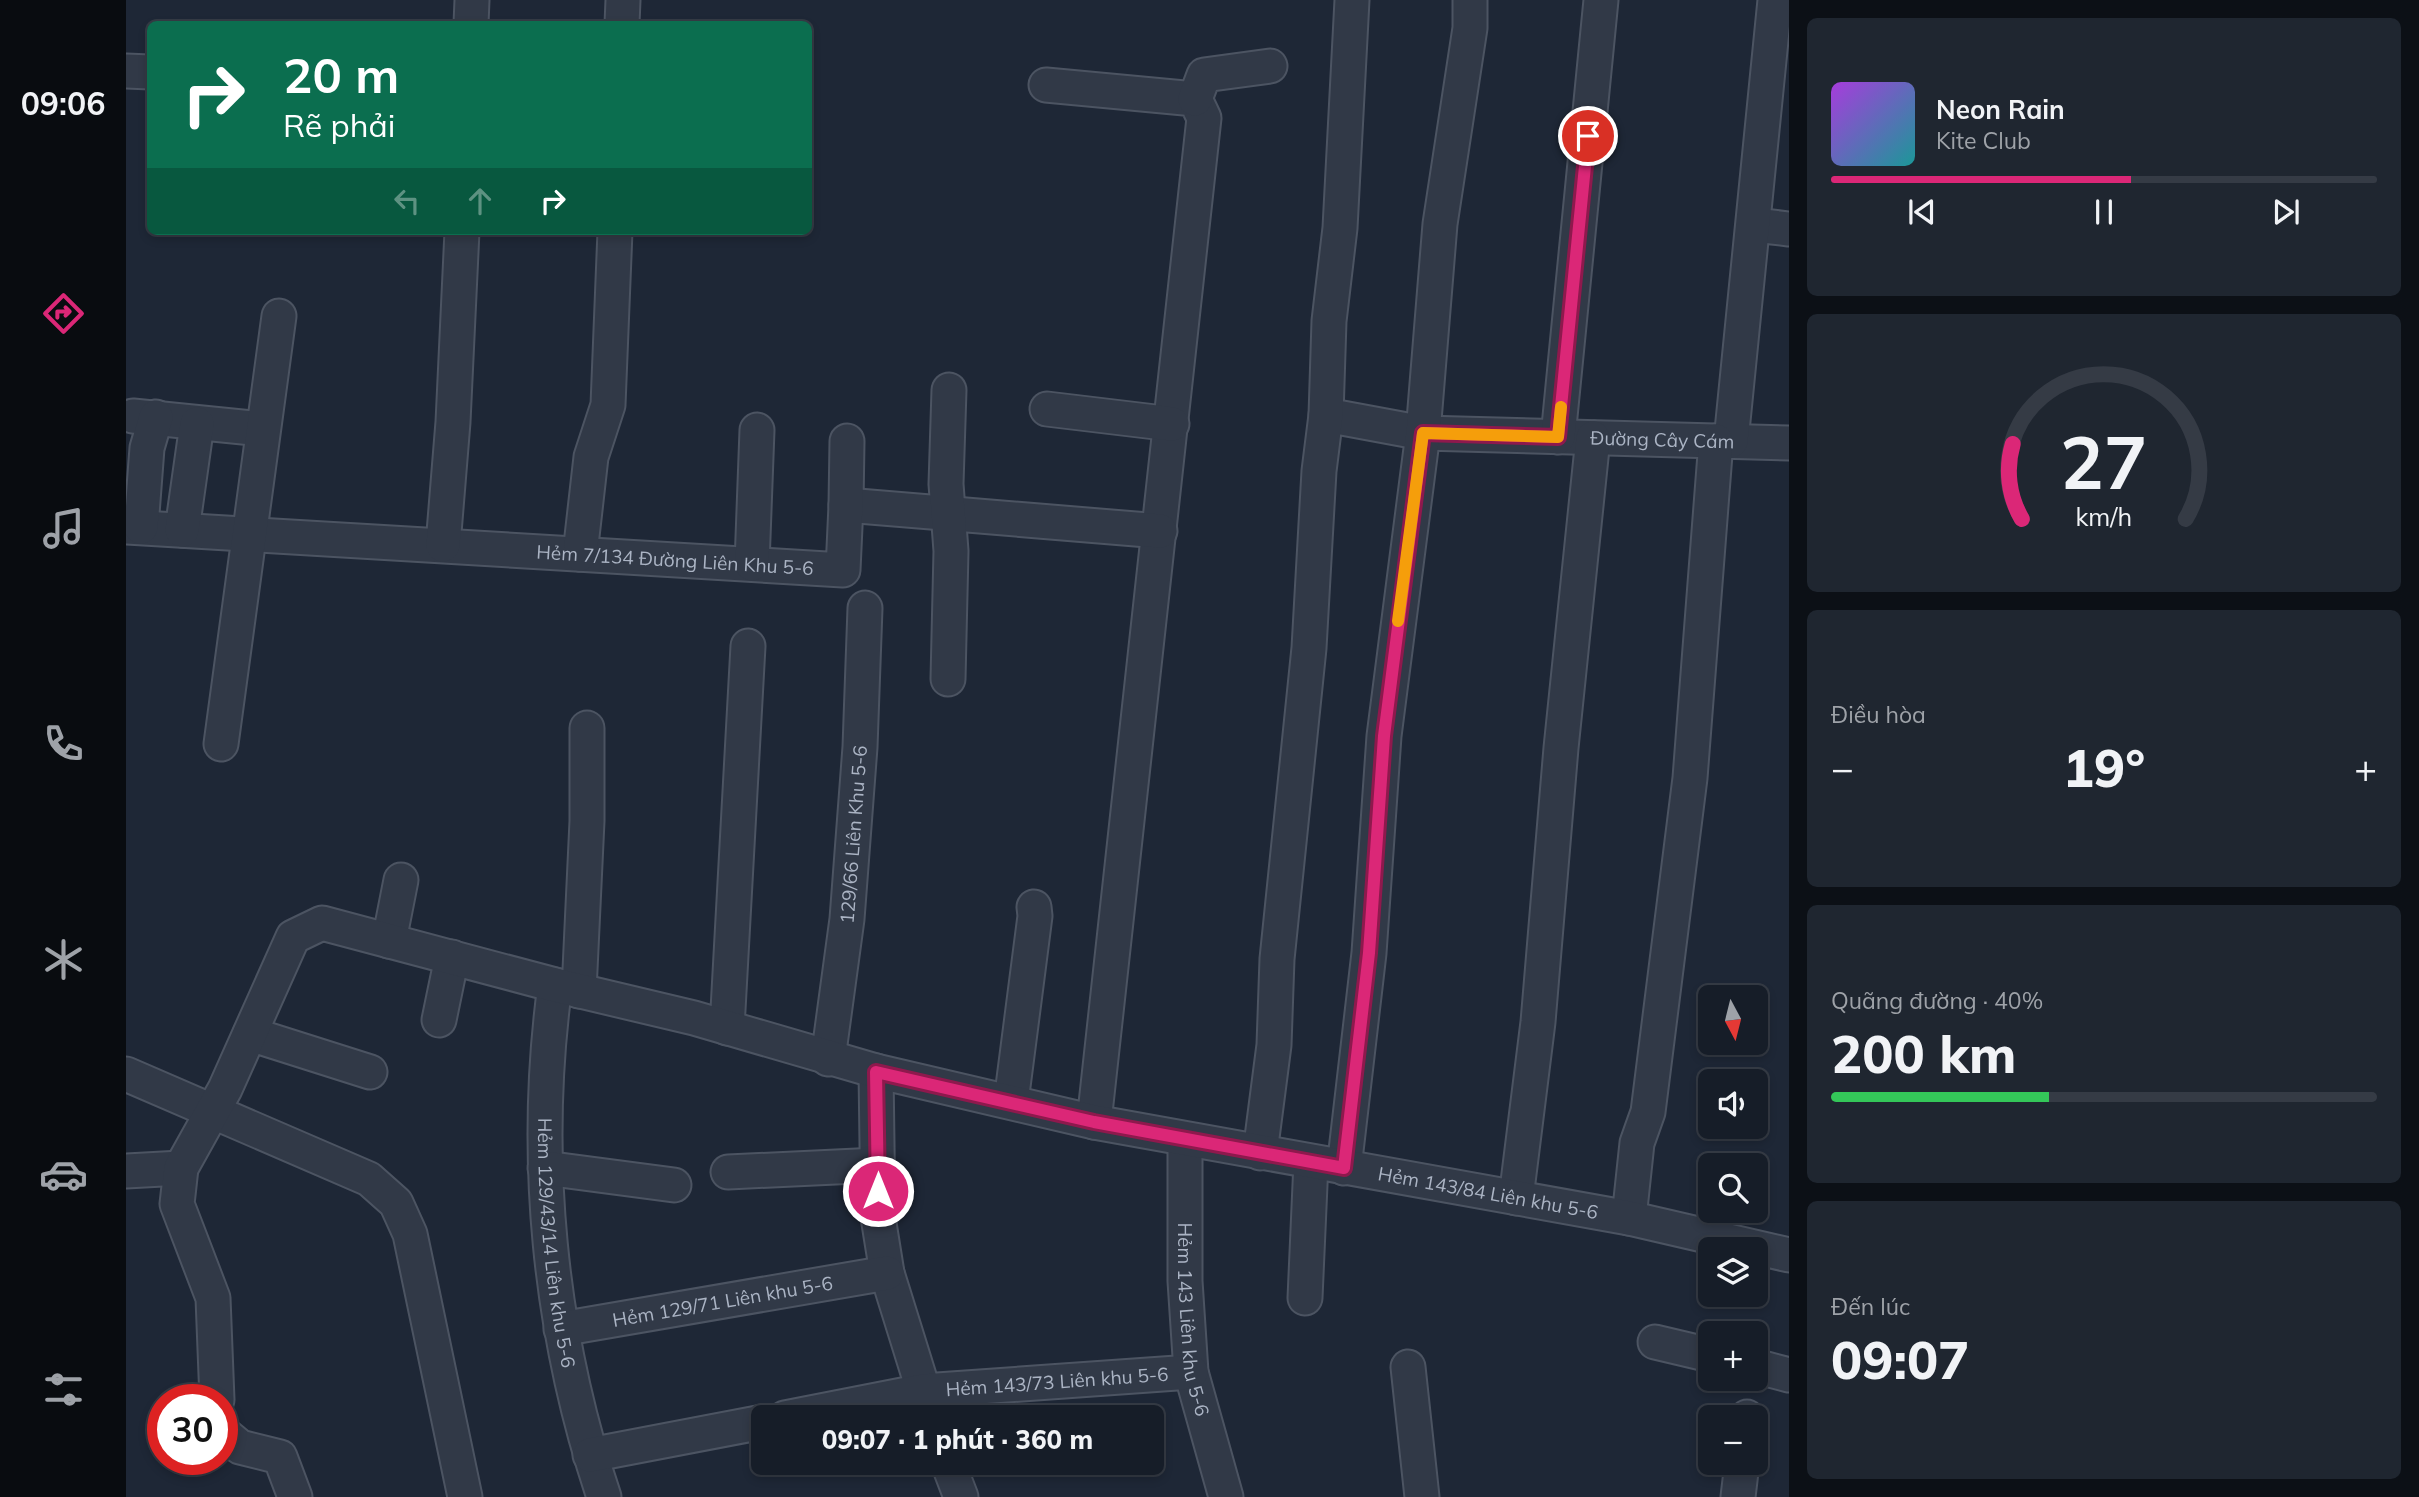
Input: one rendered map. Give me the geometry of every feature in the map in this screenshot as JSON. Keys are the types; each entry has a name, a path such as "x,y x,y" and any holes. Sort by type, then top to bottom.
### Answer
{"street":[{"path":"471,21 472,0"},
{"path":"622,21 623,0"},
{"path":"1261,1153 1274,1045 1277,959 1302,729 1326,415 1329,321 1340,228 1352,0"},
{"path":"1344,1168 1369,953 1384,736 1423,433 1440,224 1470,28 1470,0"},
{"path":"1558,437 1601,0"},
{"path":"1629,1218 1637,1143 1648,1112 1690,778 1723,441 1754,225 1776,0"},
{"path":"1094,1122 1204,118 1195,99 1204,75 1270,66"},
{"path":"126,71 147,72"},
{"path":"1046,85 1195,99"},
{"path":"1754,225 1789,229"},
{"path":"443,545 453,422 462,235"},
{"path":"580,554 592,457 608,405 615,235"},
{"path":"221,744 279,316"},
{"path":"948,390 948,679"},
{"path":"1047,408 1172,425"},
{"name":"Đường Cây Cám","path":"1326,415 1423,433 1789,443"},
{"path":"134,527 147,449 144,417 263,429"},
{"path":"182,530 197,424"},
{"path":"752,564 757,430"},
{"path":"1516,1198 1538,1022 1560,748 1593,438"},
{"path":"847,441 846,505 1160,531"},
{"name":"Hẻm 7/134 Đường Liên Khu 5-6","path":"134,527 843,570 846,505"},
{"name":"129/66 Liên Khu 5-6","path":"828,1059 847,919 859,757 865,608"},
{"path":"727,1028 748,646"},
{"name":"Hẻm 129/43/14 Liên khu 5-6","path":"587,728 587,821 567,988 544,1094 545,1168 551,1252 561,1329 590,1455 604,1497"},
{"path":"389,941 401,880"},
{"path":"1011,1102 1034,907"},
{"name":"Hẻm 143/84 Liên khu 5-6","path":"181,1168 213,1113 293,937 322,922 727,1028 876,1072 1094,1122 1629,1218 1789,1255"},
{"path":"439,1020 452,957"},
{"path":"250,1034 370,1072"},
{"path":"876,1072 877,1217 887,1273 928,1404"},
{"path":"126,1074 369,1179 397,1202 411,1234 465,1497"},
{"name":"Hẻm 143 Liên khu 5-6","path":"1185,1140 1185,1281 1191,1372 1226,1497"},
{"path":"1305,1298 1311,1162"},
{"path":"728,1172 878,1165"},
{"path":"126,1171 181,1168 177,1204 213,1298 216,1384"},
{"path":"545,1168 674,1185"},
{"name":"Hẻm 129/71 Liên khu 5-6","path":"561,1329 887,1273"},
{"path":"1655,1342 1698,1352"},
{"path":"1408,1367 1422,1497"},
{"path":"1768,1369 1789,1375"},
{"name":"Hẻm 143/73 Liên khu 5-6","path":"928,1404 1191,1372"},
{"path":"590,1455 751,1424"},
{"path":"238,1445 280,1457 295,1497"},
{"path":"953,1475 961,1497"},
{"path":"1738,1497 1741,1475"}],"slow traffic":[{"path":"1398,621 1423,433 1558,437 1561,407"}],"route":[{"path":"878,1191 876,1072 1094,1122 1344,1168 1369,953 1384,736 1423,433 1558,437 1588,136"}]}
